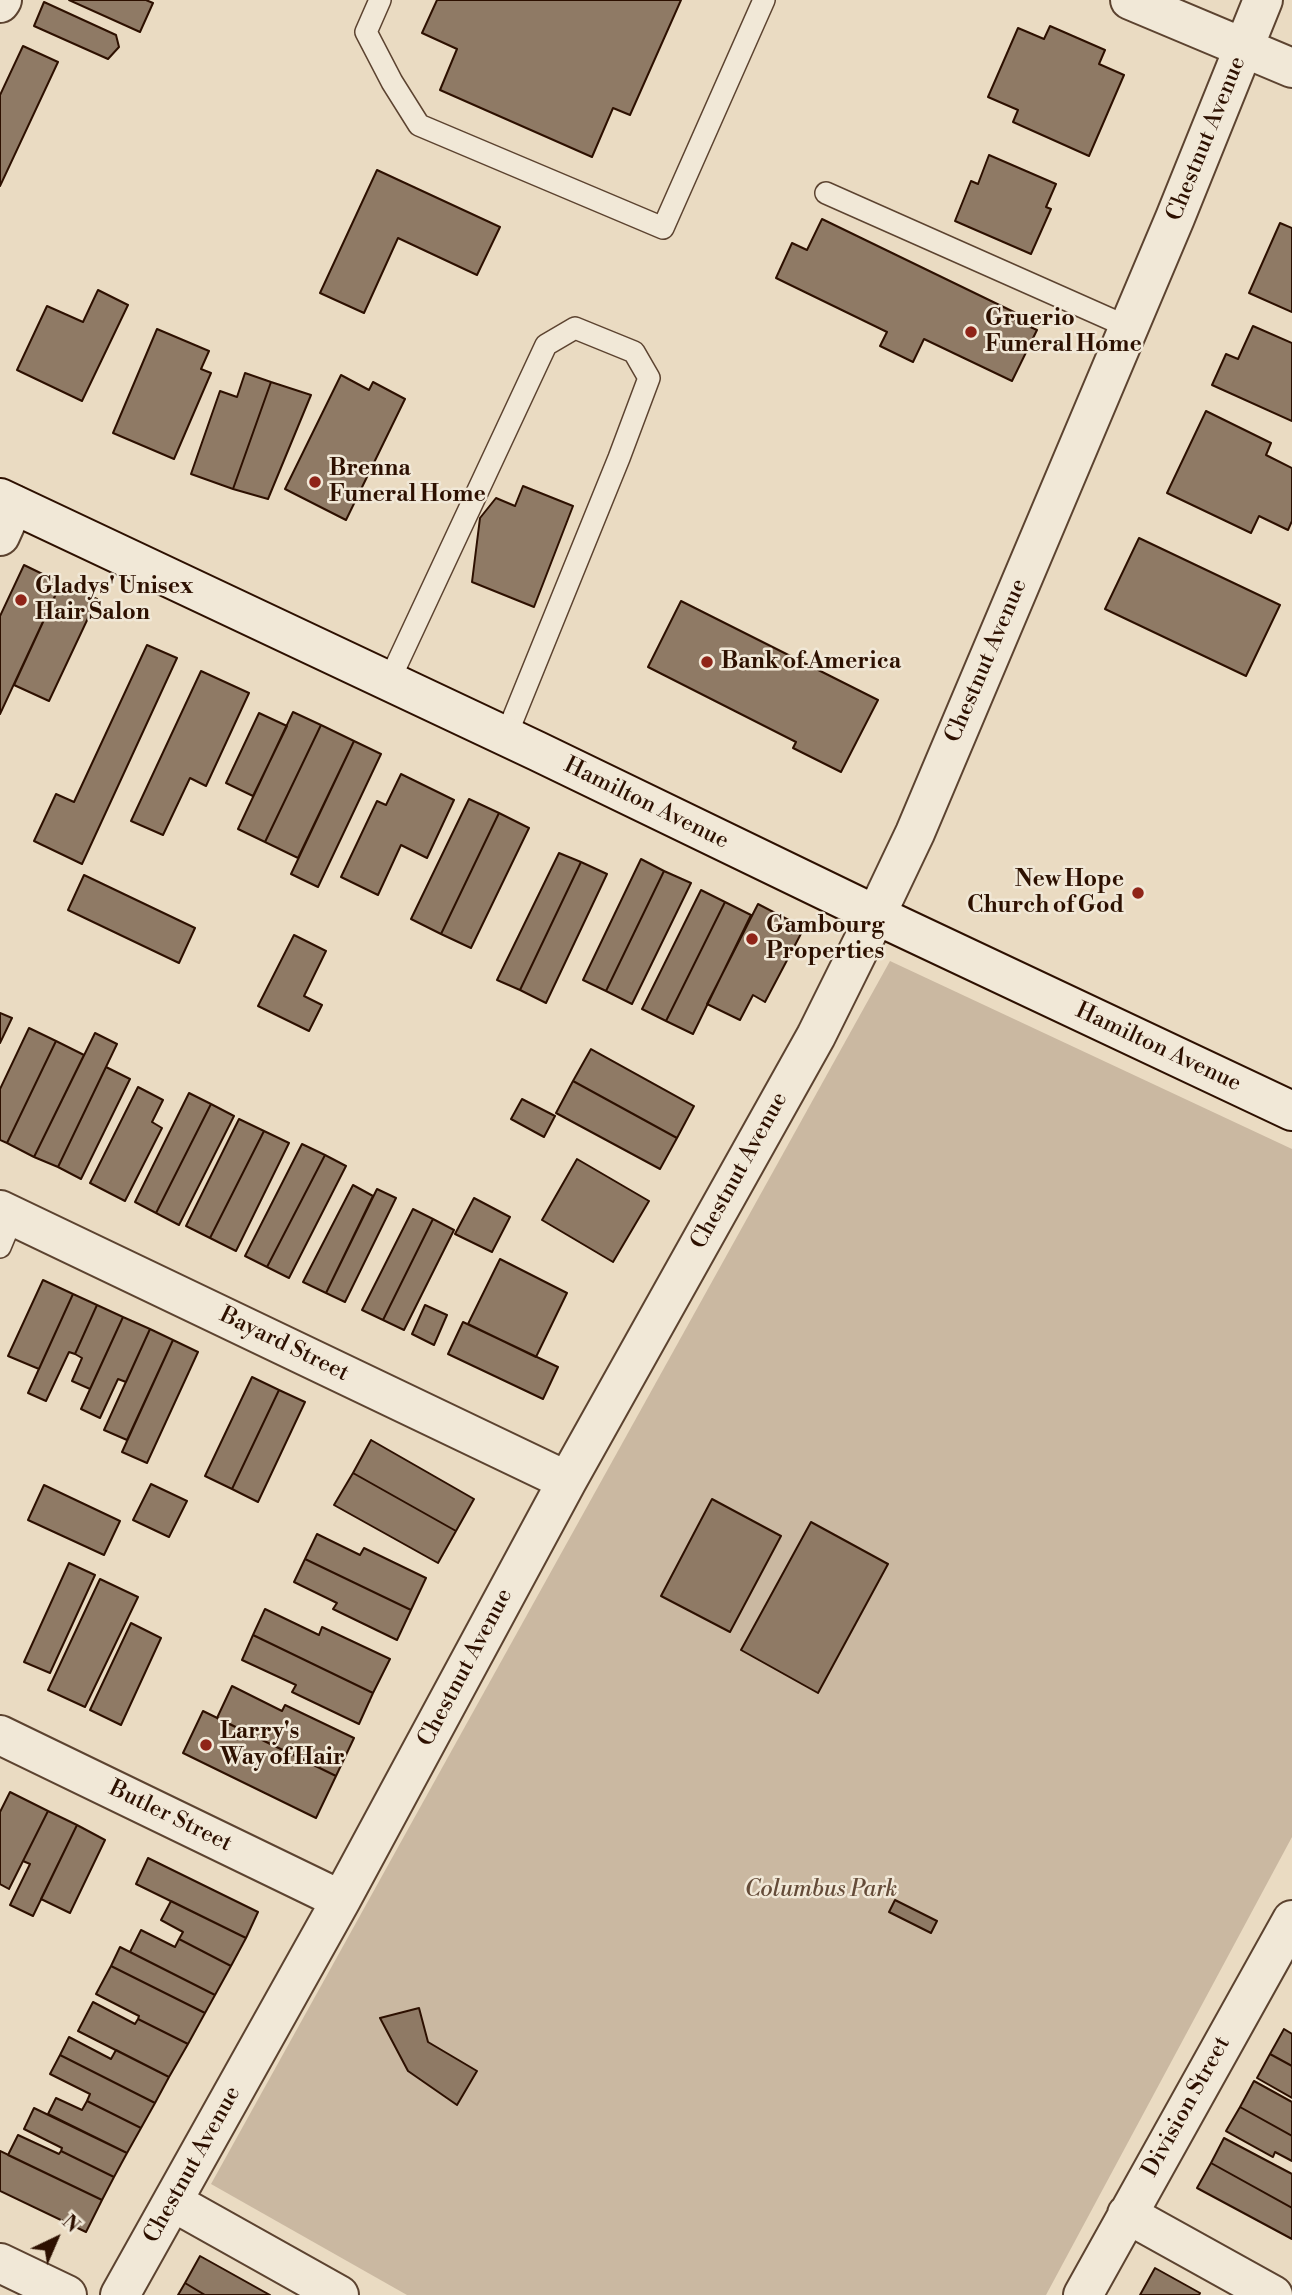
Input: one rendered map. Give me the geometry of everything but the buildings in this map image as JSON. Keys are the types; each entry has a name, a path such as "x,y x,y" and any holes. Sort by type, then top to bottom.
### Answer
{"street":[{"path":"1130,0 1292,68"},
{"name":"Chestnut Avenue","path":"120,2295 341,1900 567,1481 816,1036 919,823 1263,0"},
{"name":"Hamilton Avenue","path":"5,513 389,681 1292,1111"},
{"name":"Bayard Street","path":"4,1224 567,1481"},
{"name":"Butler Street","path":"0,1735 341,1900"},
{"name":"Division Street","path":"1083,2295 1292,1920"},
{"path":"173,2202 339,2295"},
{"path":"1127,2214 1273,2295"},
{"path":"0,2263 67,2295"}],"lane":[{"path":"380,0 366,32 392,82 419,125 663,228 764,0"},
{"path":"826,193 1128,327"},
{"path":"389,681 546,345 575,328 634,352 649,378 506,736"}],"green space":[{"name":"Columbus Park","path":"890,961 1292,1149 1292,1837 1046,2295 407,2295 211,2184"}],"place":[{"name":"Gruerio Funeral Home","path":"971,332"},
{"name":"Brenna Funeral Home","path":"315,482"},
{"name":"Gladys' Unisex Hair Salon","path":"21,600"},
{"name":"Bank of America","path":"707,662"},
{"name":"New Hope Church of God","path":"1138,893"},
{"name":"Gambourg Properties","path":"752,939"},
{"name":"Larry's Way of Hair","path":"206,1745"}]}
